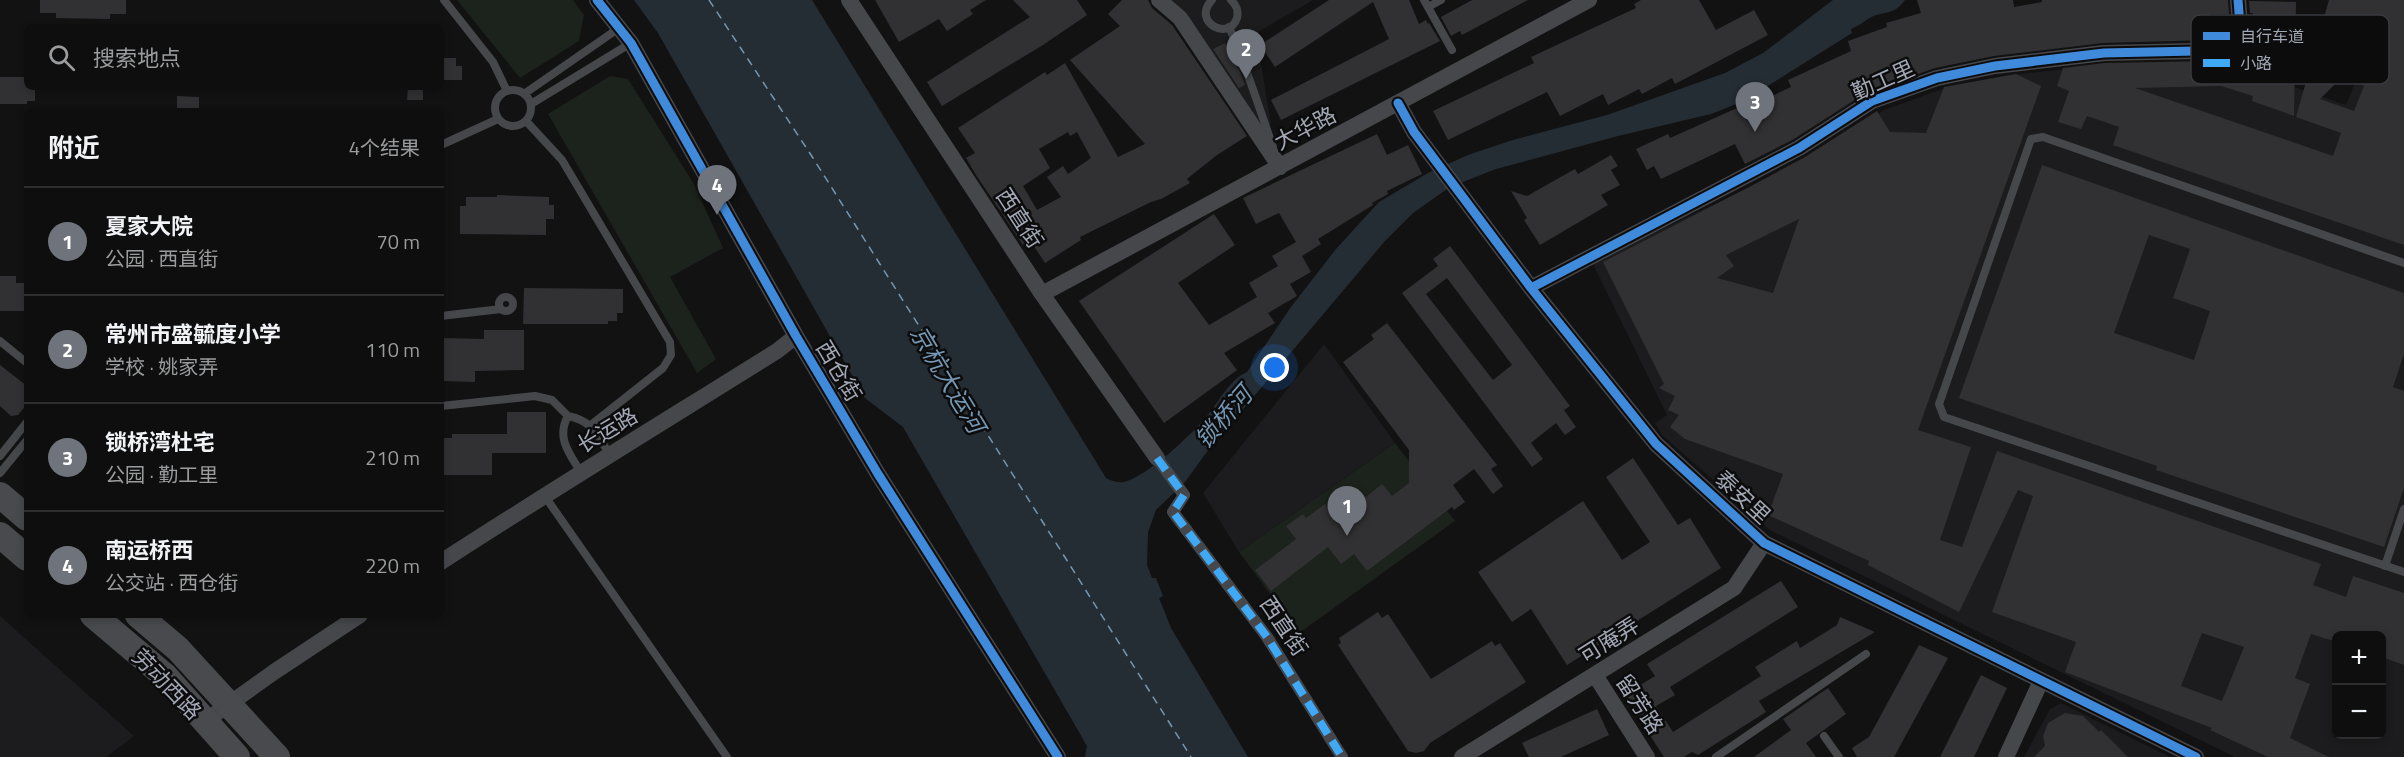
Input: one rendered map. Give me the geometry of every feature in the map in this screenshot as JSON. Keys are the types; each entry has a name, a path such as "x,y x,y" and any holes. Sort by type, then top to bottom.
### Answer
{"main road":[{"path":"0,495 24,515"},
{"path":"0,535 24,555"},
{"name":"劳动西路","path":"97,618 165,676 237,757"},
{"name":"劳动西路","path":"142,618 178,649 277,757"}],"street":[{"name":"西仓街","path":"597,0 631,43 796,336 957,601 1058,757"},
{"name":"西直街","path":"849,0 1042,294 1184,495 1173,512 1267,637 1342,757"},
{"path":"1159,0 1180,18 1280,167"},
{"name":"大华路","path":"1042,294 1589,0"},
{"name":"勤工里","path":"2238,0 2239,15"},
{"name":"勤工里","path":"1530,288 1799,148 1872,101 1937,78 1995,66 2104,53 2191,51"},
{"name":"泰安里","path":"1398,103 1414,132 1530,288 1656,444 1764,543 2196,757"},
{"name":"长运路","path":"444,560 580,471 610,455 777,351 796,336"},
{"name":"可庵弄","path":"1462,757 1734,588 1764,543"},
{"path":"204,722 356,618"},
{"name":"留芳路","path":"1595,675 1647,757"},
{"path":"2006,757 2041,681"}],"lane":[{"path":"444,0 493,62 507,91"},
{"path":"1212,0 1206,11 1208,21 1216,28 1229,27 1235,22 1238,12 1231,0"},
{"path":"1441,0 1426,3 1452,50"},
{"path":"1229,27 1280,167"},
{"path":"524,94 619,28"},
{"path":"531,104 631,43"},
{"path":"519,91 524,94 531,104 529,116 525,121 508,126 498,119 495,114 495,102 502,93 519,91"},
{"path":"444,145 498,119"},
{"path":"525,121 562,160 670,342 671,355 663,368 591,425"},
{"path":"2404,263 2043,137 2031,139 1939,404 1944,417 2404,572"},
{"path":"444,315 501,309"},
{"path":"0,341 24,361"},
{"path":"444,406 535,396 552,400 568,416 579,418 591,425 610,455"},
{"path":"568,416 562,427 563,441 580,471"},
{"path":"0,456 24,426"},
{"path":"0,473 24,444"},
{"path":"544,495 727,757"},
{"path":"2385,566 2404,509"},
{"path":"1716,757 1866,654"},
{"path":"1824,735 1839,757"}],"shaded area":[{"path":"457,0 573,0 584,15 579,41 520,78"},
{"path":"1164,0 1313,0 1256,33 1271,125 1264,130"},
{"path":"2404,0 2404,757 2235,757 1770,530 1663,436 1655,423 1667,415 1593,264 1602,258 1790,168 1884,110 1948,87 2003,76 2104,65 2191,63 2191,84 2285,84 2346,105 2355,84 2389,84 2389,21"},
{"path":"610,76 628,79 694,184 723,248 670,277 716,359 697,373 548,114"},
{"path":"1324,344 1395,443 1239,552 1203,493"},
{"path":"1395,443 1455,521 1299,633 1239,552"},
{"path":"0,616 134,736 106,757 0,757"},
{"path":"2061,703 2170,757 2024,757 2050,709"}],"water":[{"path":"634,0 812,0 1106,478 1115,482 1124,482 1145,472 1157,463 1200,424 1235,380 1247,372 1291,307 1336,249 1379,202 1428,173 1468,155 1513,140 1607,115 1725,73 1763,53 1833,0 1905,0 1896,9 1873,16 1851,29 1852,33 1744,101 1711,114 1496,169 1450,187 1413,213 1385,241 1206,453 1185,482 1156,510 1148,532 1147,565 1152,578 1156,578 1163,596 1159,598 1171,628 1248,757 1085,757 1087,746 903,427 865,398 658,33"}],"building":[{"path":"40,0 126,0 126,14 110,14 110,19 56,18 56,13 40,13"},
{"path":"875,0 986,0 970,10 973,14 947,31 939,19 899,42"},
{"path":"1013,0 1077,0 1087,15 1043,45 942,106 927,82 1030,17"},
{"path":"1122,0 1148,0 1152,8 1172,25 1247,136 1217,155 1187,179 1190,183 1080,237 1081,240 1045,263 1030,240 1023,245 976,175 966,158 975,153 958,128 1045,72 1047,75 1065,63 1118,157 1145,144 1070,60 1120,26 1108,14","holes":["1068,132 1070,136 1077,132 1091,158 1068,174 1063,166 1047,177 1061,197 1037,210 1023,186 1050,168 1039,149"]},
{"path":"1329,0 1409,0 1419,24 1426,20 1440,41 1281,120 1271,100 1389,39 1373,2 1275,67 1260,45"},
{"path":"1472,0 1528,0 1462,35 1460,31 1451,36 1441,17"},
{"path":"1641,0 1699,0 1716,30 1754,10 1768,35 1675,84 1672,78 1642,94 1639,89 1608,105 1603,94 1560,116 1547,92 1448,140 1433,111 1534,63 1531,57 1636,8 1634,4"},
{"path":"1917,0 2013,0 2014,7 2042,2 2042,0 2228,0 2229,14 2191,15 2191,41 2103,43 1994,56 1935,68 1867,92 1794,139 1745,164 1735,144 1661,179 1654,166 1647,170 1636,149 1668,134 1670,138 1755,100 1757,103 1791,87 1788,80 1851,51 1848,41 1887,27 1886,23 1921,13"},
{"path":"2329,0 2404,0 2404,245 2113,145 2119,127 2087,116 2081,129 2058,122 2069,91 2057,86 2063,68 2105,63 2191,61 2191,84 2295,84 2294,116 2252,101 2253,96 2221,86 2135,88 2333,156 2341,133 2296,117 2305,84 2335,84 2320,99 2354,111 2364,86 2360,84 2389,84 2389,15 2325,15"},
{"path":"2249,1 2296,2 2296,15 2253,15 2253,13 2250,13"},
{"path":"1225,43 1245,85 1239,88 1213,49"},
{"path":"444,58 456,58 456,66 462,66 462,80 444,80"},
{"path":"2016,74 2041,86 1918,430 1971,447 1940,540 1962,547 1997,451 2321,564 2313,585 2346,597 2353,576 2404,593 2404,665 2386,658 2386,631 2332,631 2332,640 2311,634 2295,678 2310,684 2290,738 2329,757 2268,757 2210,730 2212,728 2065,672 2076,642 1992,612 2033,496 2018,490 1959,612 1868,565 1869,561 1768,515 1783,474 1685,439 1670,427 1679,415 1668,410 1675,396 1659,388 1664,384 1603,262 1805,157 1877,111 1890,132 1926,133 1944,87","holes":["1799,219 1773,293 1717,278 1734,266 1726,255","2202,633 2244,647 2222,701 2181,686"]},
{"path":"0,77 24,77 24,90 35,90 35,101 27,101 27,104 0,104"},
{"path":"408,90 423,90 423,100 407,100"},
{"path":"177,96 199,97 199,108 177,108"},
{"path":"1377,134 1387,155 1408,145 1422,174 1387,191 1388,194 1372,203 1373,205 1318,239 1321,244 1302,256 1311,272 1290,284 1297,296 1268,313 1275,323 1224,353 1237,370 1164,423 1079,301 1214,214 1235,245 1178,283 1209,325 1257,297 1249,283 1278,266 1272,256 1296,242 1279,213 1256,224 1243,198"},
{"path":"1611,155 1618,166 1611,170 1620,185 1601,195 1608,205 1540,245 1524,220 1527,218 1511,191 1527,196 1575,169 1578,174"},
{"path":"2042,165 2404,293 2404,354 2393,387 2404,391 2404,488 2384,547 2156,470 2157,466 1959,398","holes":["2149,235 2190,249 2173,298 2210,311 2194,360 2114,333"]},
{"path":"497,195 549,197 549,205 554,205 554,219 546,219 546,235 460,234 460,206 466,206 466,197 497,197"},
{"path":"1450,246 1570,406 1564,410 1576,427 1565,435 1556,423 1531,443 1543,459 1532,467 1402,293 1438,266 1433,259","holes":["1447,278 1512,365 1493,380 1426,294"]},
{"path":"0,276 16,276 16,283 24,283 24,311 0,311"},
{"path":"524,288 623,289 623,313 617,313 617,321 608,321 608,324 523,324"},
{"path":"1387,323 1497,465 1491,469 1503,486 1493,494 1474,469 1453,485 1465,502 1454,510 1452,507 1367,571 1354,554 1341,564 1328,547 1271,591 1255,570 1296,539 1286,526 1303,514 1306,518 1325,504 1334,516 1360,497 1362,500 1382,484 1392,496 1409,483 1409,450 1343,362 1374,339 1371,335"},
{"path":"484,330 524,330 524,370 475,371 475,382 444,381 444,338 484,339"},
{"path":"0,365 24,384 24,408 18,415 11,416 0,406"},
{"path":"507,412 546,412 546,453 492,453 492,475 444,475 444,438 452,438 452,434 507,434"},
{"path":"1633,458 1678,525 1690,518 1721,568 1567,665 1531,609 1512,622 1478,572 1583,501 1622,560 1650,542 1606,477"},
{"path":"1781,581 1798,607 1670,687 1675,695 1656,706 1673,732 1761,676 1755,667 1797,641 1800,648 1837,625 1840,617 1875,632 1759,701 1766,712 1698,755 1692,752 1684,757 1664,757 1624,695 1655,676 1647,664"},
{"path":"1378,612 1382,618 1388,614 1431,679 1492,641 1495,646 1500,643 1526,682 1430,743 1424,751 1416,753 1408,751 1338,645 1341,643 1339,638"},
{"path":"1919,645 1948,658 1894,757 1857,757 1852,748 1869,737"},
{"path":"1981,675 2007,688 1974,757 1940,757"},
{"path":"1828,688 1846,714 1806,743 1816,757 1754,757 1791,730 1783,719"},
{"path":"1597,709 1609,735 1561,757 1529,757 1522,743"},
{"path":"2065,713 2083,716 2128,757 2034,757 2045,746 2043,736 2048,723"}],"ferry route":[{"path":"709,0 813,158 1191,757"}],"marked path":[{"path":"1157,458 1184,495 1173,512 1267,637 1342,757"}],"cycle path":[{"path":"597,0 631,43 796,336 878,474 1058,757"},
{"path":"2238,0 2239,15"},
{"path":"1531,288 1799,148 1872,101 1937,78 1995,66 2104,53 2191,51"},
{"path":"1398,103 1414,132 1531,288 1656,444 1764,543 2196,757"}],"place":[{"name":"常州市盛毓度小学","path":"1246,79"},
{"name":"锁桥湾杜宅","path":"1755,132"},
{"name":"南运桥西","path":"717,215"},
{"name":"夏家大院","path":"1347,536"}],"water label":[{"name":"京杭大运河","path":"948,379"},
{"name":"锁桥河","path":"1223,417"}]}
